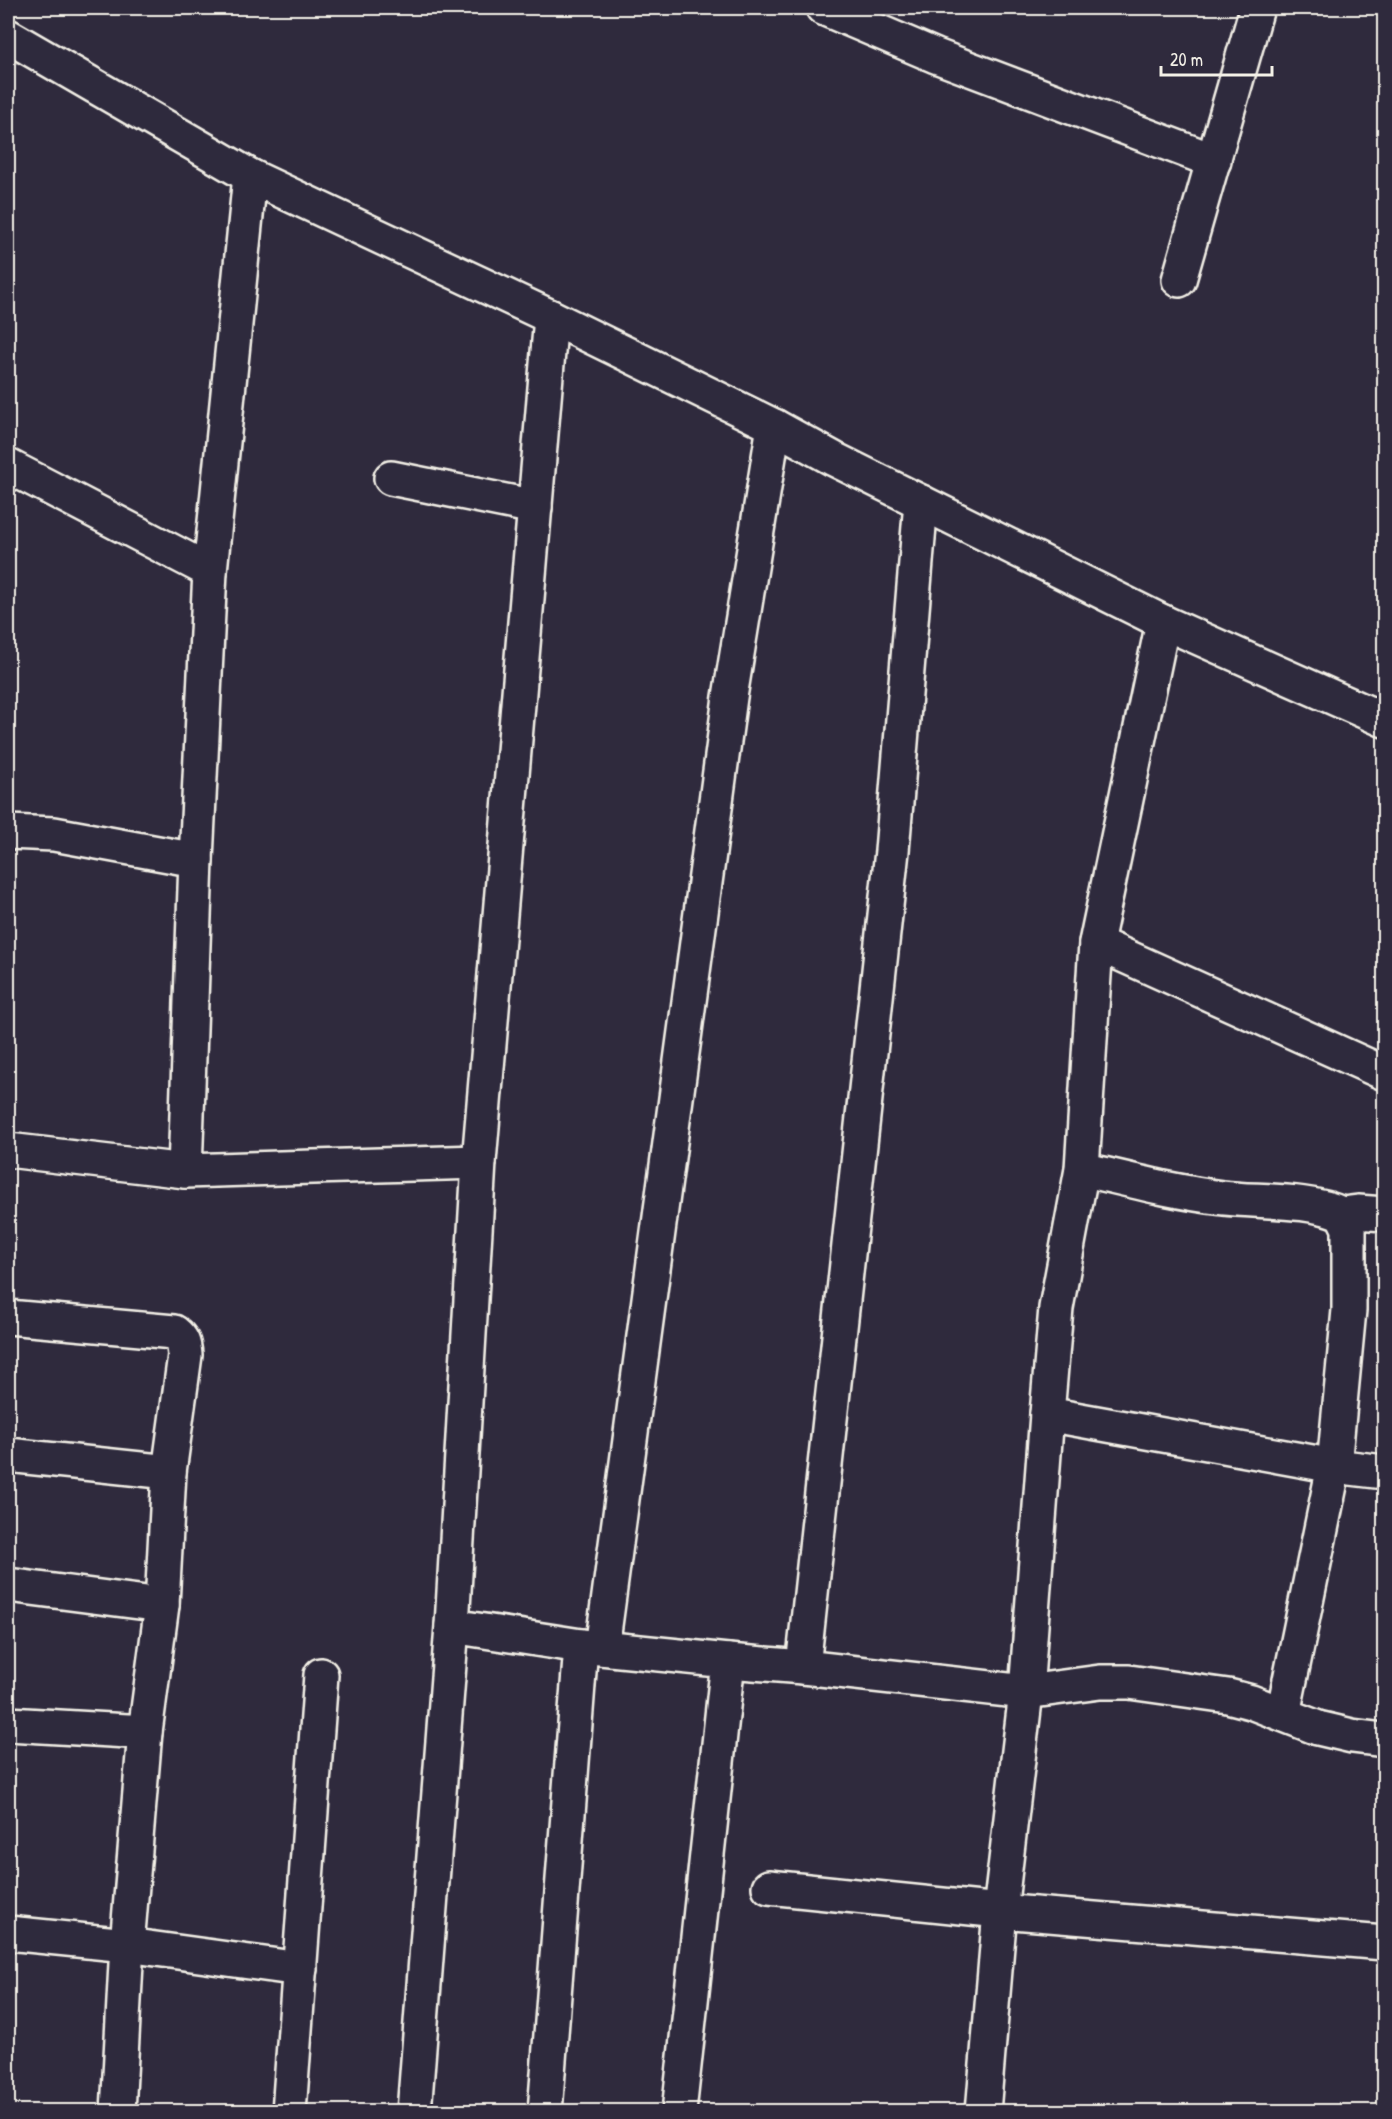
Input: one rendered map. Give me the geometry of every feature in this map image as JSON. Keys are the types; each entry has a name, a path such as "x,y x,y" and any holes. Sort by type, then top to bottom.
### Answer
{"street":[{"path":"823,8 936,56 1214,161"},
{"path":"1179,280 1257,8"},
{"path":"8,36 250,177 551,316 1163,622 1384,720"},
{"path":"185,1170 196,860 210,571 250,177"},
{"path":"414,2112 452,1626 479,1162 551,316"},
{"path":"545,2112 592,1647 728,708 774,426"},
{"path":"8,466 210,571"},
{"path":"391,478 535,507"},
{"path":"803,1667 892,851 921,502"},
{"path":"983,2112 1000,1911 1026,1692 1056,1308 1082,1169 1096,943 1163,622"},
{"path":"8,832 54,834 196,860"},
{"path":"1096,943 1384,1072"},
{"path":"8,1150 185,1170 479,1162"},
{"path":"1082,1169 1161,1188 1222,1198 1322,1206 1342,1214 1358,1212 1384,1214"},
{"path":"1282,1714 1334,1466 1349,1310 1349,1228 1342,1214"},
{"path":"8,1317 174,1332 181,1338 185,1355 169,1472 162,1605 146,1732 128,1945 118,2112"},
{"path":"1047,1414 1334,1466 1384,1472"},
{"path":"8,1455 169,1472"},
{"path":"8,1585 162,1605"},
{"path":"452,1626 592,1647 728,1662 803,1667 1026,1692 1100,1682 1128,1682 1228,1696 1251,1702 1318,1728 1384,1740"},
{"path":"679,2112 728,1662"},
{"path":"289,2112 321,1675"},
{"path":"8,1724 146,1732"},
{"path":"769,1887 1000,1911 1384,1943"},
{"path":"8,1933 128,1945 300,1969"}]}
